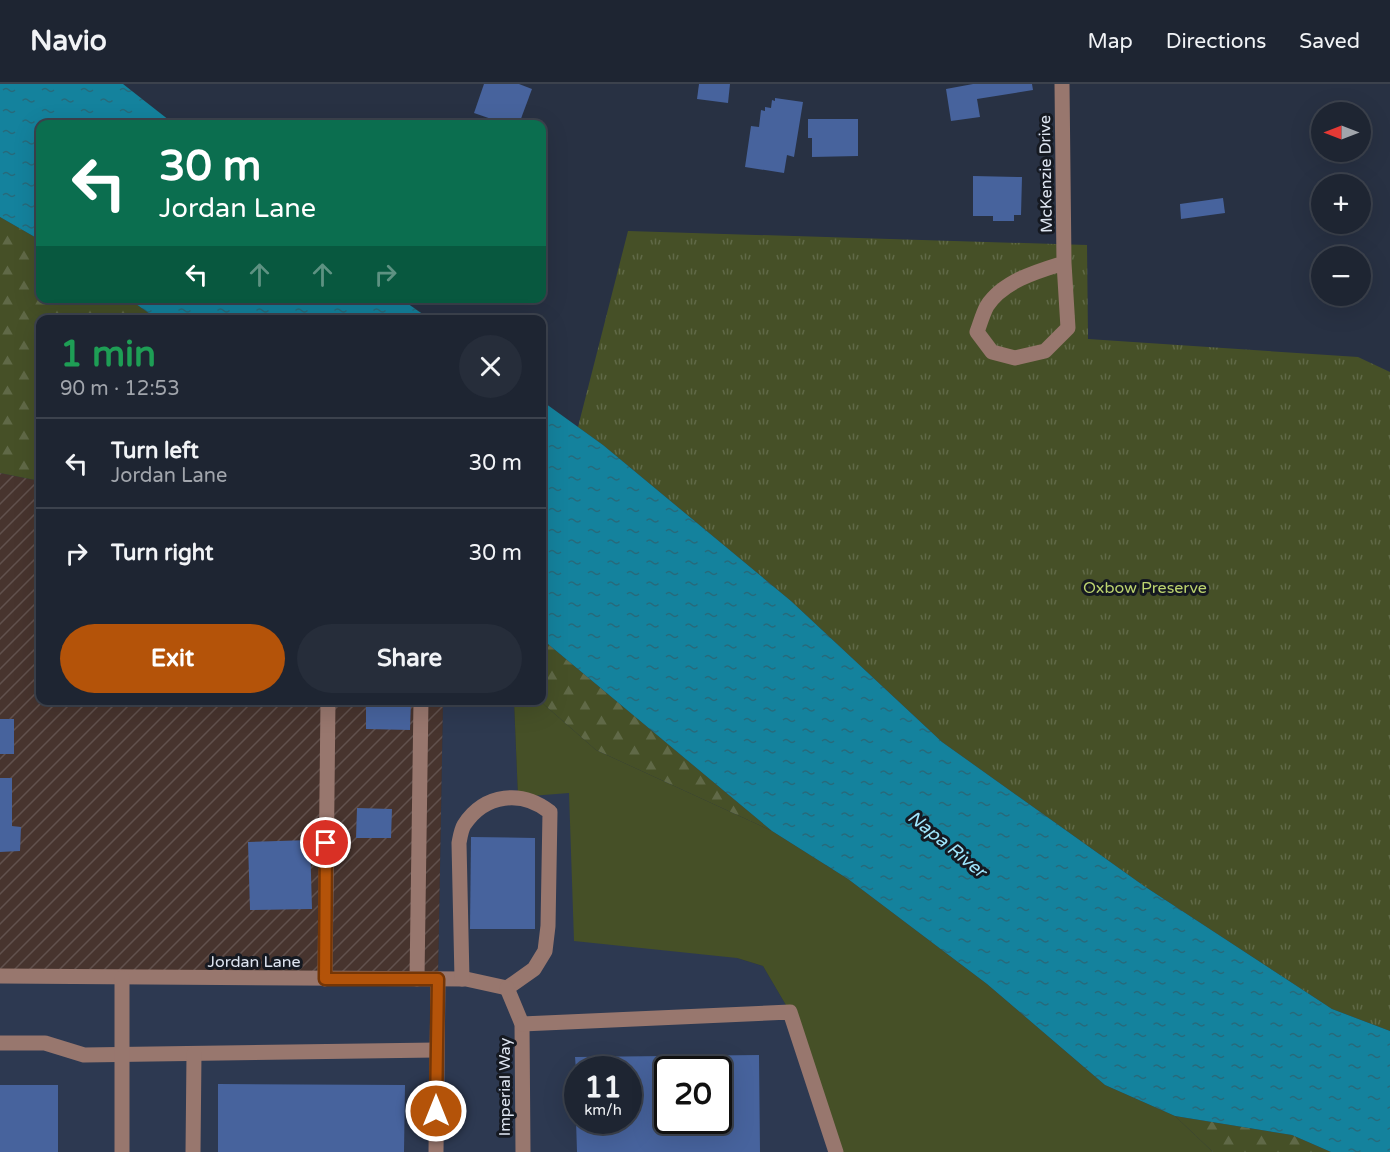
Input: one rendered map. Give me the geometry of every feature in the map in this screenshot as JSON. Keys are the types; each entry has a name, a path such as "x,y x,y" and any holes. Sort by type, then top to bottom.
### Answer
{"street":[{"name":"McKenzie Drive","path":"1062,84 1064,263 1068,328 1046,351 1015,358 992,352 977,332 988,304 1007,286 1029,273 1064,263"},
{"path":"325,979 328,705"},
{"path":"417,979 421,705"},
{"path":"462,979 459,843 464,826 480,809 496,799 518,797 539,803 550,812 549,926 545,951 534,969 507,988"},
{"name":"Jordan Lane","path":"0,976 462,979 507,988"},
{"path":"122,1152 123,978"},
{"path":"436,1152 438,979"},
{"name":"Imperial Way","path":"507,988 522,1024 522,1152"},
{"path":"522,1024 790,1012 836,1152"},
{"path":"0,1043 45,1043 84,1055 436,1050"},
{"path":"193,1152 194,1054"}],"shaded area":[{"path":"0,473 36,480 36,705 443,705 438,979 0,976"},
{"path":"443,705 514,705 518,797 569,792 737,958 763,966 790,1012 836,1152 0,1152 0,976 438,979"}],"green space":[{"path":"0,217 36,238 36,303 135,303 151,315 36,315 36,480 0,473"},
{"name":"Oxbow Preserve","path":"628,231 1087,245 1088,339 1358,357 1390,372 1390,1031 1332,1009 1144,886 942,742 791,601 603,445 578,427"},
{"path":"546,642 772,831 596,750 545,705"},
{"path":"514,705 545,705 596,750 772,831 848,879 987,984 1105,1085 1175,1116 1213,1152 836,1152 790,1012 763,966 737,958 574,941 569,793 518,797"},
{"path":"1175,1116 1292,1135 1331,1152 1213,1152"}],"water":[{"path":"0,84 123,84 169,120 36,120 36,238 0,217"},
{"path":"135,303 407,303 424,315 151,315"},
{"name":"Napa River","path":"546,404 603,445 791,601 942,742 1144,886 1332,1009 1390,1031 1390,1152 1331,1152 1292,1135 1175,1116 1105,1085 987,984 848,879 772,831 546,642"}],"building":[{"path":"484,84 519,84 532,89 520,120 494,120 474,113"},
{"path":"699,84 730,84 728,103 697,99"},
{"path":"973,84 1032,84 1033,90 977,99 980,117 951,121 946,89"},
{"path":"775,98 803,102 794,157 787,155 784,173 745,167 751,126 759,127 761,110 765,111 765,107 771,108 772,100 775,101"},
{"path":"808,119 858,119 858,156 812,157 812,138 808,138"},
{"path":"973,176 1022,177 1021,215 1014,215 1014,221 993,221 993,216 973,216"},
{"path":"1223,198 1225,213 1181,219 1180,204"},
{"path":"366,705 411,705 410,730 366,729"},
{"path":"0,719 14,719 14,754 0,754"},
{"path":"0,778 12,778 12,826 21,827 20,851 0,852"},
{"path":"357,808 392,809 391,838 356,838"},
{"path":"471,837 535,838 535,929 470,929"},
{"path":"310,840 312,909 250,910 248,842"},
{"path":"759,1055 760,1152 577,1152 576,1134 642,1134 642,1056 654,1056 654,1134 732,1134 732,1056 667,1056"},
{"path":"218,1084 405,1085 404,1152 218,1152"},
{"path":"0,1085 58,1085 58,1152 0,1152"}],"route":[{"path":"326,843 325,979 438,979 436,1111"}]}
